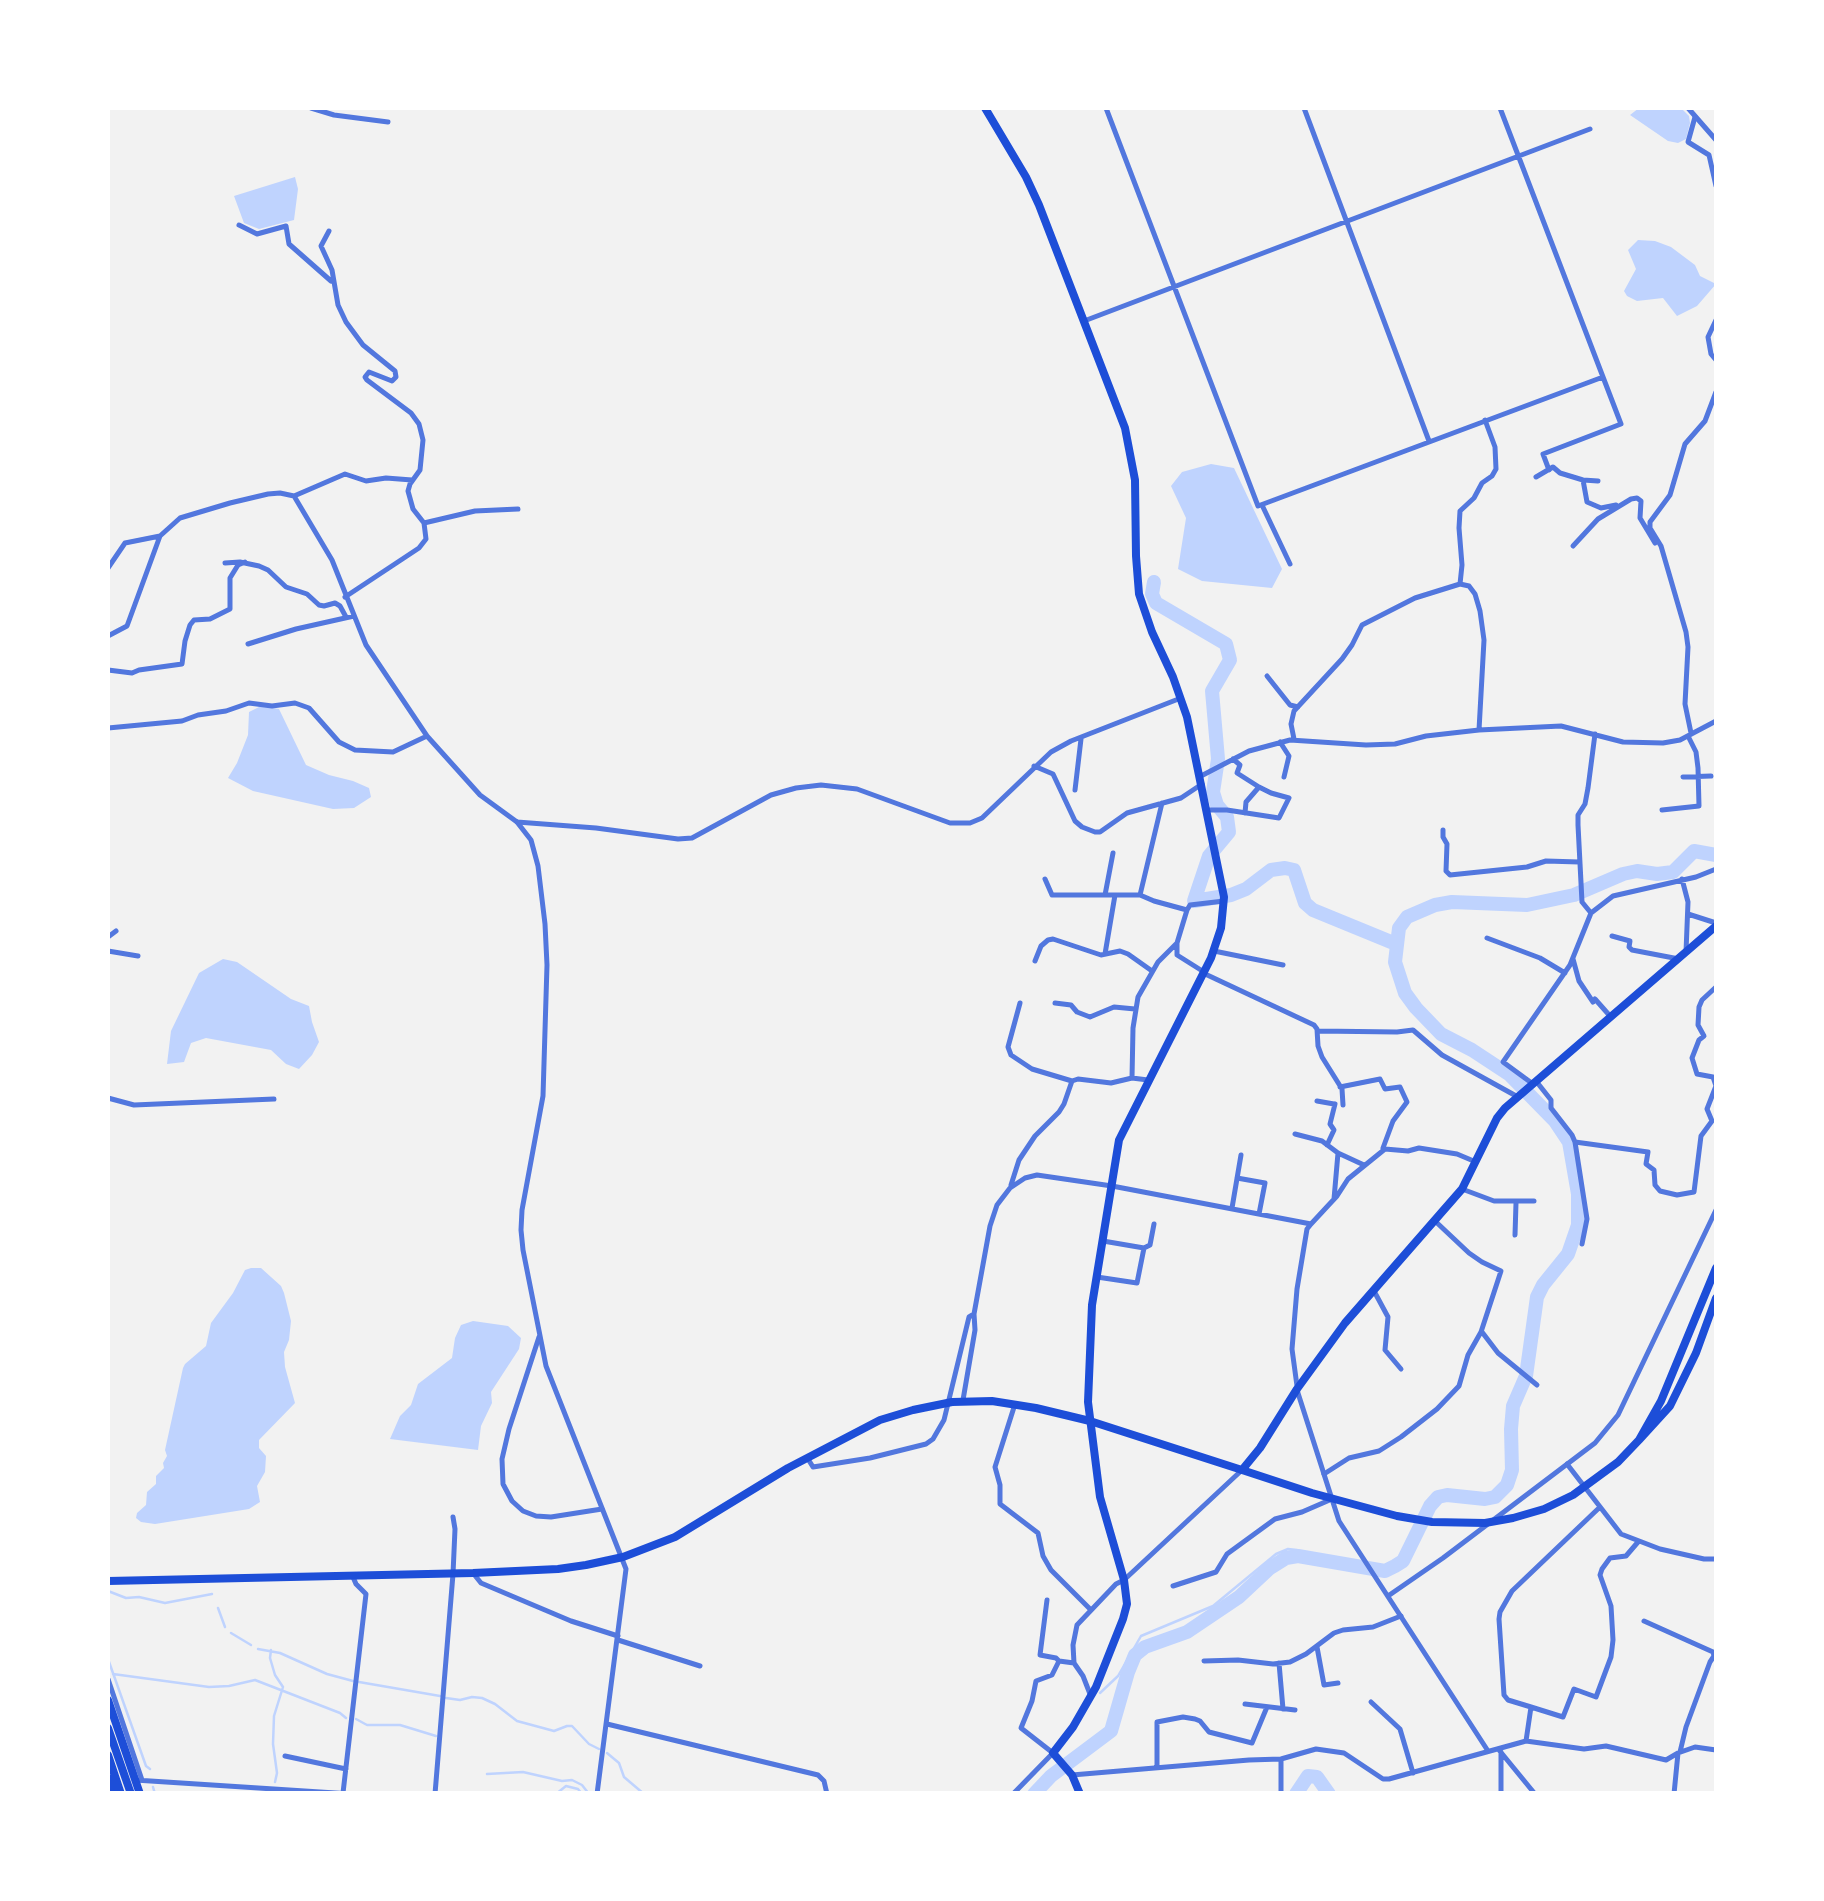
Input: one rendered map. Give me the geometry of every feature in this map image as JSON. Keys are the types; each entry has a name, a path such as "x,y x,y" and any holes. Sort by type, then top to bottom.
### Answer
{"main road":[{"path":"985,108 1026,177 1124,428 1136,480 1139,594 1181,698 1224,897 1214,951 1120,1140 1096,1276 1090,1322 1090,1422 1100,1497 1124,1580 1126,1611 1091,1697 1056,1755 1080,1794"},
{"path":"1242,1470 1345,1323 1462,1189 1497,1118 1716,924"},
{"path":"1639,1440 1660,1402 1716,1268"},
{"path":"108,1580 453,1574 558,1569 622,1557 688,1530 849,1434 896,1414 962,1402 1016,1404 1090,1422 1364,1508 1432,1522 1486,1523 1544,1509 1574,1495 1618,1462 1670,1406 1696,1353 1716,1298"},
{"path":"108,1700 140,1794"},
{"path":"108,1728 131,1794"},
{"path":"108,1755 117,1794"},
{"path":"108,1778 117,1794"}],"street":[{"path":"311,108 388,122"},
{"path":"336,115 340,108"},
{"path":"1106,108 1258,506 1602,377"},
{"path":"1304,108 1429,441"},
{"path":"1500,108 1621,424 1543,454 1549,470"},
{"path":"1688,108 1716,140"},
{"path":"1695,117 1688,142 1709,155 1716,186"},
{"path":"1084,322 1590,129"},
{"path":"239,224 257,234 286,226 289,244 333,283"},
{"path":"329,231 320,246 332,270 338,305 354,335 396,371 392,381 369,372 366,380 411,412 420,424 422,461 408,491 427,530 419,548 345,597"},
{"path":"1716,320 1708,337 1716,360"},
{"path":"1662,810 1700,806 1696,752 1686,704 1686,632 1650,522 1670,495 1685,444 1705,421 1716,392"},
{"path":"1460,584 1460,511 1496,469 1495,447 1485,420"},
{"path":"1536,477 1554,467 1583,480 1598,481"},
{"path":"108,636 127,626 160,536 180,518 230,502 280,493 294,496 345,474 366,481 412,480"},
{"path":"1583,480 1587,502 1600,508 1639,499 1640,518 1662,554"},
{"path":"294,496 332,560 350,617"},
{"path":"1574,546 1598,519 1628,500"},
{"path":"1262,505 1290,564"},
{"path":"424,523 475,511 518,509"},
{"path":"108,568 125,542 160,536"},
{"path":"226,562 245,562 268,570 286,587 307,594 319,605 340,606 427,736 480,795 517,822 531,840 545,924 546,1033 543,1096 521,1230 546,1366 626,1569 597,1794"},
{"path":"108,670 132,673 182,664 190,624 230,609 230,578 238,565 245,562"},
{"path":"1294,740 1292,717 1352,646 1362,625 1415,598 1460,584 1475,594 1484,640 1479,730"},
{"path":"248,644 350,617"},
{"path":"1268,676 1290,705 1298,707"},
{"path":"517,822 692,838 770,795 822,785 857,789 950,823 970,824 982,818 1051,752 1181,698"},
{"path":"108,728 182,721 249,703 294,703 309,708 339,742 354,750 393,752 427,736"},
{"path":"1034,766 1053,774 1082,827 1100,832 1127,813 1182,798 1201,780 1248,750 1280,742 1395,744 1479,730 1562,726 1622,742 1663,743 1680,740 1716,721"},
{"path":"1591,913 1582,902 1578,815 1588,788 1595,734"},
{"path":"1075,790 1082,737"},
{"path":"1280,742 1289,756 1284,778"},
{"path":"1207,810 1279,818 1290,798 1270,794 1236,772 1240,765 1233,759"},
{"path":"1683,777 1711,776"},
{"path":"1245,813 1246,802 1259,787"},
{"path":"1140,895 1162,803"},
{"path":"1443,830 1446,871 1450,875 1527,868 1546,861 1579,864"},
{"path":"1105,895 1113,853"},
{"path":"1582,1244 1587,1219 1572,1135 1551,1108 1551,1100 1535,1083 1504,1062 1565,973 1591,913 1613,896 1716,869"},
{"path":"1045,879 1052,895 1140,895 1187,910"},
{"path":"1612,936 1630,941 1632,950 1683,957 1688,902 1682,879"},
{"path":"1104,954 1116,895"},
{"path":"1224,897 1190,906 1177,943 1177,956 1314,1025 1318,1046 1340,1086 1343,1105"},
{"path":"1688,914 1716,924"},
{"path":"108,938 116,931"},
{"path":"1487,938 1540,958 1565,973"},
{"path":"1035,960 1041,946 1053,939 1104,954 1120,951 1152,971"},
{"path":"1132,1078 1131,1048 1138,998 1158,962 1177,943"},
{"path":"108,951 138,956"},
{"path":"1214,951 1283,965"},
{"path":"1572,957 1579,981 1593,1002 1595,999 1612,1018"},
{"path":"1575,1142 1648,1152 1646,1164 1654,1170 1655,1185 1660,1191 1677,1195 1694,1192 1701,1136 1712,1121 1708,1109 1716,1086 1713,1078 1697,1074 1692,1058 1704,1036 1698,1025 1699,1007 1716,987"},
{"path":"1056,1002 1072,1005 1077,1012 1090,1017 1114,1007 1135,1009"},
{"path":"1020,1003 1008,1047 1011,1055 1032,1069 1072,1081 1111,1084 1132,1078 1148,1080"},
{"path":"1318,1031 1413,1030 1442,1055 1518,1097"},
{"path":"1340,1086 1380,1079 1385,1089 1400,1086 1407,1102 1382,1150 1348,1179 1307,1229 1292,1349 1297,1389 1339,1521 1488,1752"},
{"path":"962,1402 990,1226 1010,1188 1019,1160 1035,1136 1059,1112 1072,1081"},
{"path":"108,1098 134,1105 274,1099"},
{"path":"1317,1101 1356,1107"},
{"path":"1328,1145 1334,1130 1330,1124 1335,1104"},
{"path":"1295,1134 1322,1141 1364,1165"},
{"path":"1382,1150 1420,1148 1457,1154 1476,1162"},
{"path":"1334,1199 1338,1153"},
{"path":"1232,1208 1241,1155"},
{"path":"1010,1188 1025,1178 1037,1176 1112,1186 1311,1224"},
{"path":"1237,1178 1265,1183 1258,1214"},
{"path":"1462,1189 1494,1201 1534,1202"},
{"path":"1516,1202 1516,1234"},
{"path":"1388,1596 1595,1443 1618,1415 1716,1210"},
{"path":"1324,1474 1349,1458 1379,1451 1402,1437 1437,1410 1458,1386 1481,1332 1500,1271 1482,1262 1436,1221"},
{"path":"1102,1241 1144,1248 1150,1245 1154,1224"},
{"path":"1096,1276 1137,1283 1144,1248"},
{"path":"1374,1290 1388,1317 1385,1350 1401,1369"},
{"path":"807,1458 814,1467 926,1444 941,1428 969,1317 974,1314"},
{"path":"541,1332 509,1429 502,1459 503,1484 512,1501 536,1516 602,1509"},
{"path":"1481,1332 1511,1366 1537,1385"},
{"path":"1016,1404 995,1467 1000,1504 1038,1534 1051,1570 1091,1610"},
{"path":"1567,1464 1622,1534 1693,1557 1716,1559"},
{"path":"1091,1697 1074,1663 1077,1625 1116,1584 1242,1470"},
{"path":"1173,1586 1216,1572 1227,1554 1276,1519 1332,1499"},
{"path":"1600,1507 1512,1591 1500,1612 1504,1695 1508,1700 1563,1718 1574,1688 1596,1697 1613,1640 1612,1606 1600,1575 1610,1558 1626,1556 1638,1542"},
{"path":"436,1794 453,1574 453,1517"},
{"path":"473,1573 481,1583 571,1621 700,1666"},
{"path":"343,1793 366,1594 352,1575"},
{"path":"1047,1600 1040,1655 1074,1663"},
{"path":"1204,1661 1290,1662 1343,1630 1373,1627 1401,1616"},
{"path":"1644,1621 1713,1652 1715,1657 1686,1727 1674,1794"},
{"path":"1317,1646 1324,1685 1338,1683"},
{"path":"1013,1794 1056,1755 1021,1728 1036,1681 1052,1675 1059,1661"},
{"path":"1279,1663 1283,1709"},
{"path":"108,1679 142,1780"},
{"path":"1371,1702 1400,1730 1413,1773"},
{"path":"1245,1704 1295,1710"},
{"path":"1157,1768 1157,1722 1195,1719 1209,1732 1252,1743 1267,1707"},
{"path":"1526,1740 1531,1707"},
{"path":"606,1724 818,1775 826,1794"},
{"path":"1071,1774 1282,1759 1316,1749 1344,1753 1389,1780 1500,1751 1526,1740 1584,1749 1606,1746 1666,1760 1695,1747 1716,1750"},
{"path":"1500,1751 1501,1794"},
{"path":"1500,1751 1535,1794"},
{"path":"284,1756 346,1769"},
{"path":"1281,1794 1282,1759"},
{"path":"108,1778 351,1794"}],"water":[{"path":"1639,108 1681,108 1689,116 1686,139 1678,143 1668,141 1630,115"},
{"path":"295,177 298,189 294,220 259,229 244,223 234,196"},
{"path":"1638,240 1671,247 1695,265 1700,276 1716,284 1697,306 1677,316 1663,298 1637,301 1627,296 1624,291 1636,269 1628,250"},
{"path":"1211,464 1234,468 1282,569 1272,588 1202,581 1178,569 1186,518 1171,486 1182,472"},
{"path":"261,706 279,709 306,765 369,788 371,797 354,808 333,809 253,791 228,778 248,735 249,712"},
{"path":"223,959 237,962 291,999 309,1006 319,1042 299,1069 286,1064 271,1050 206,1038 191,1043 184,1062 167,1064 171,1031 199,973"},
{"path":"261,1268 284,1293 291,1321 285,1367 295,1403 259,1440 259,1448 266,1456 265,1472 257,1486 260,1502 249,1509 155,1524 141,1522 137,1513 146,1505 147,1492 164,1468 183,1368 206,1346 211,1323 245,1270"},
{"path":"473,1321 508,1326 521,1338 519,1349 491,1392 492,1403 481,1426 478,1450 390,1439 400,1416 411,1405 418,1384 452,1358 461,1325"}],"waterway":[{"path":"1154,582 1152,594 1156,603 1226,644 1230,660 1212,691 1218,759 1213,792 1227,817 1229,832 1209,856 1194,901 1231,895 1271,870 1285,868 1294,870 1305,903 1313,910 1396,944"},
{"path":"1034,1794 1051,1776 1111,1731 1128,1672 1135,1655 1145,1647 1187,1632 1239,1597 1286,1558 1298,1556 1385,1571 1403,1561 1438,1497 1485,1499 1495,1497 1507,1485 1512,1470 1513,1406 1526,1376 1537,1297 1568,1254 1578,1225 1578,1194 1569,1142 1555,1121 1510,1075 1441,1034 1416,1008 1405,993 1395,962 1399,928 1407,917 1435,905 1527,905 1574,895 1623,874 1673,872 1694,851 1716,855"},
{"path":"1100,1693 1118,1676 1141,1636 1213,1606 1276,1554 1288,1549 1297,1550 1298,1556"},
{"path":"108,1591 126,1598 165,1603 212,1594"},
{"path":"218,1608 225,1627"},
{"path":"231,1633 251,1645"},
{"path":"258,1649 280,1653 353,1681"},
{"path":"271,1650 275,1675 283,1687 274,1716 275,1782"},
{"path":"108,1659 150,1769"},
{"path":"113,1674 209,1687 255,1680 346,1718"},
{"path":"359,1682 440,1696"},
{"path":"446,1698 482,1698 517,1721 554,1731 572,1726 599,1749"},
{"path":"356,1719 367,1725 400,1725 436,1736"},
{"path":"607,1753 619,1763 624,1777 644,1794"},
{"path":"487,1774 523,1772 572,1780 589,1794"},
{"path":"1296,1794 1308,1776 1317,1777 1329,1794"},
{"path":"556,1794 566,1786 582,1794"},
{"path":"153,1787 155,1794"}]}
